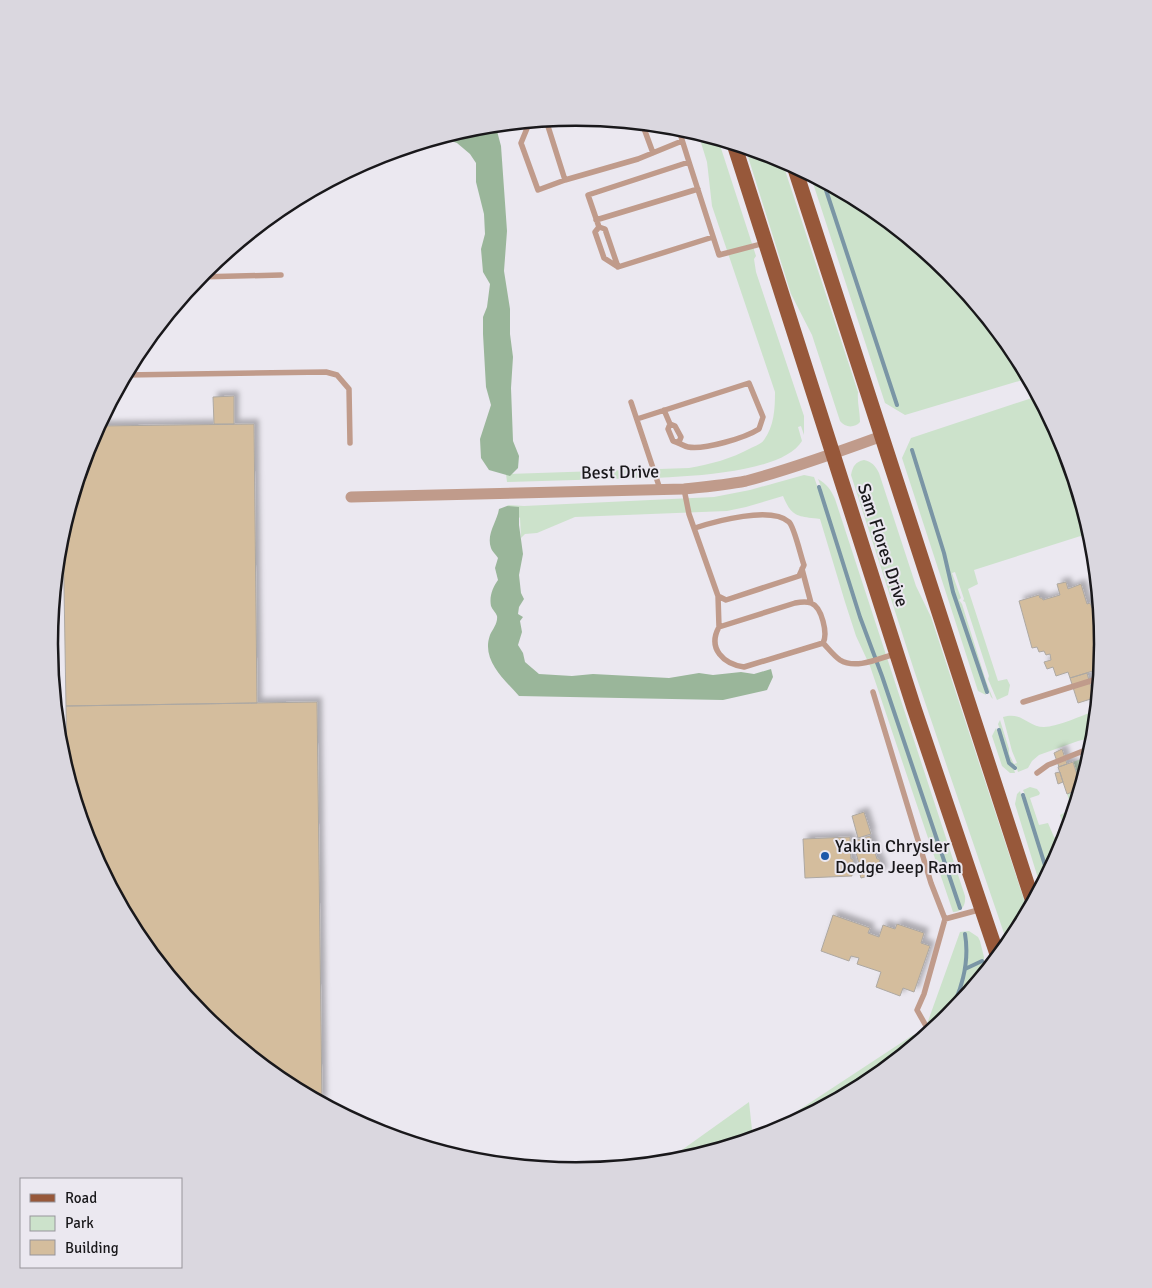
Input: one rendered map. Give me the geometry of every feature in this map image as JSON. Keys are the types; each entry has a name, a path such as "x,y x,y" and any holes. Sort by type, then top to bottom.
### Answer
{"main road":[{"name":"Sam Flores Drive","path":"736,151 897,653 995,949"},
{"name":"Sam Flores Drive","path":"797,175 1030,893"},
{"path":"992,940 992,953"}],"street":[{"name":"Best Drive","path":"350,496 684,489 745,481 882,436"}],"lane":[{"path":"548,127 565,180"},
{"path":"527,128 521,143 538,190 565,180 638,159 682,141"},
{"path":"645,130 653,152"},
{"path":"681,136 719,255 765,243"},
{"path":"618,267 605,229 598,223 588,195 690,162"},
{"path":"598,223 698,190"},
{"path":"598,223 595,232 604,258 618,267"},
{"path":"618,267 713,237"},
{"path":"209,277 281,275"},
{"path":"133,375 326,372 337,374 349,389 350,443"},
{"path":"636,419 664,410 749,383 763,417 759,429 753,433 717,444 688,447 679,442 681,437 675,426 670,424 664,410"},
{"path":"631,402 660,489"},
{"path":"684,489 689,514 718,596 719,627 715,640 718,653 724,660 734,665 744,666 823,642 826,637 816,606 811,603 795,603 719,627"},
{"path":"695,528 720,520 764,514 779,515 790,523 804,565 799,576 726,600 718,596"},
{"path":"802,569 811,603"},
{"path":"823,642 840,660 852,663 864,662 897,653"},
{"path":"1024,702 1093,680"},
{"path":"873,692 931,883 945,919 924,994 917,1010 926,1026"},
{"path":"1037,774 1048,765 1084,751"},
{"path":"945,919 982,909"}],"green space":[{"path":"497,132 501,146 507,231 504,271 510,309 510,334 513,357 511,388 513,441 519,456 518,468 510,476 489,470 481,458 480,439 491,405 486,387 483,334 483,317 487,307 490,284 483,272 481,249 485,234 484,214 476,182 476,163 470,154 457,143 451,141"},
{"path":"700,141 720,146 756,256 754,259 756,272 804,416 804,435 801,426 798,427 802,441 789,454 768,463 713,474 682,477 507,482 506,474 689,468 713,463 736,455 760,444 764,440 770,429 773,417 775,392 712,206 707,162"},
{"path":"747,155 785,170 858,392 860,422 855,425 847,426 840,421 812,335 791,294"},
{"path":"813,183 864,213 892,233 943,277 987,328 1022,380 905,415 885,403"},
{"path":"1032,398 1055,446 1067,477 1083,535 974,570 978,584 968,589 998,681 1007,679 1010,685 1008,695 997,700 988,679 989,676 955,572 952,573 961,598 959,600 962,604 993,699 987,687 984,688 986,695 978,691 902,458 911,438"},
{"path":"864,460 873,464 879,473 916,586 931,617 1025,903 1005,935 914,670 851,475 858,462"},
{"path":"804,475 814,477 819,491 822,489 818,479 824,483 835,499 965,896 964,905 959,911 953,912 870,666 856,636 820,519 797,515 789,508 783,496 727,511 575,517 537,533 525,534 521,538 520,518 507,506 714,497 750,490"},
{"path":"507,506 519,507 519,525 523,554 519,575 521,593 524,599 519,607 518,614 523,617 520,621 522,632 518,645 523,653 525,662 539,674 572,676 593,674 669,678 699,673 713,675 741,672 754,674 771,669 773,677 767,690 723,700 519,696 501,676 491,661 488,644 497,621 497,616 491,606 491,595 498,580 495,568 498,558 491,548 490,538 499,509"},
{"path":"1090,713 1086,739 1039,755 1028,768 1018,772 1016,765 1013,766 1015,773 1010,773 1002,766 992,736 996,728 998,733 1001,733 998,724 1000,720 1009,754 1014,764 1017,763 1003,717 1015,716 1034,725 1044,727 1063,723"},
{"path":"1082,759 1077,776 1073,762"},
{"path":"1030,787 1037,789 1040,793 1030,798 1039,825 1048,823 1056,838 1038,879 1015,804 1017,794 1020,791 1022,798 1026,797 1023,790"},
{"path":"1073,792 1070,802 1067,794"},
{"path":"1067,812 1063,823 1060,815"},
{"path":"969,931 978,937 984,957 984,964 966,986 928,1025 927,1024 960,932"},
{"path":"913,1035 914,1037 864,1075 835,1093 791,1115"},
{"path":"749,1102 752,1131 678,1153"}],"building":[{"path":"234,396 234,424 214,424 213,397"},
{"path":"254,424 257,703 66,706 64,565 67,543 85,477 106,426"},
{"path":"1066,582 1068,589 1081,584 1087,604 1090,603 1093,608 1093,671 1070,678 1068,672 1056,676 1053,667 1047,669 1044,662 1051,660 1050,654 1046,655 1044,651 1039,652 1037,647 1032,648 1019,601 1039,595 1043,600 1060,595 1057,584"},
{"path":"1087,673 1092,690 1091,699 1078,703 1070,678"},
{"path":"317,702 322,1096 260,1055 209,1011 186,986 145,932 111,873 85,811 67,745 66,706"},
{"path":"1062,749 1067,764 1059,767 1054,753"},
{"path":"1073,762 1077,776 1073,792 1067,794 1058,767"},
{"path":"1060,772 1063,782 1058,784 1055,773"},
{"path":"864,812 871,834 858,838 852,816"},
{"path":"870,836 883,872 861,878 853,841"},
{"path":"850,837 851,859 853,859 854,871 852,871 852,876 805,878 803,839"},
{"path":"833,915 870,928 868,933 879,937 883,925 895,929 897,924 924,933 921,943 930,946 914,992 903,988 900,996 876,987 881,972 857,964 859,958 851,956 849,961 821,951"}],"waterway":[{"path":"826,190 897,405"},
{"path":"912,450 944,553 953,592 987,692"},
{"path":"819,487 860,617 882,676 960,908"},
{"path":"999,730 1009,763 1015,768"},
{"path":"1023,795 1045,865"},
{"path":"958,995 965,967 965,934"},
{"path":"965,969 982,961"}],"place":[{"name":"Yaklin Chrysler Dodge Jeep Ram","path":"825,856"}]}
